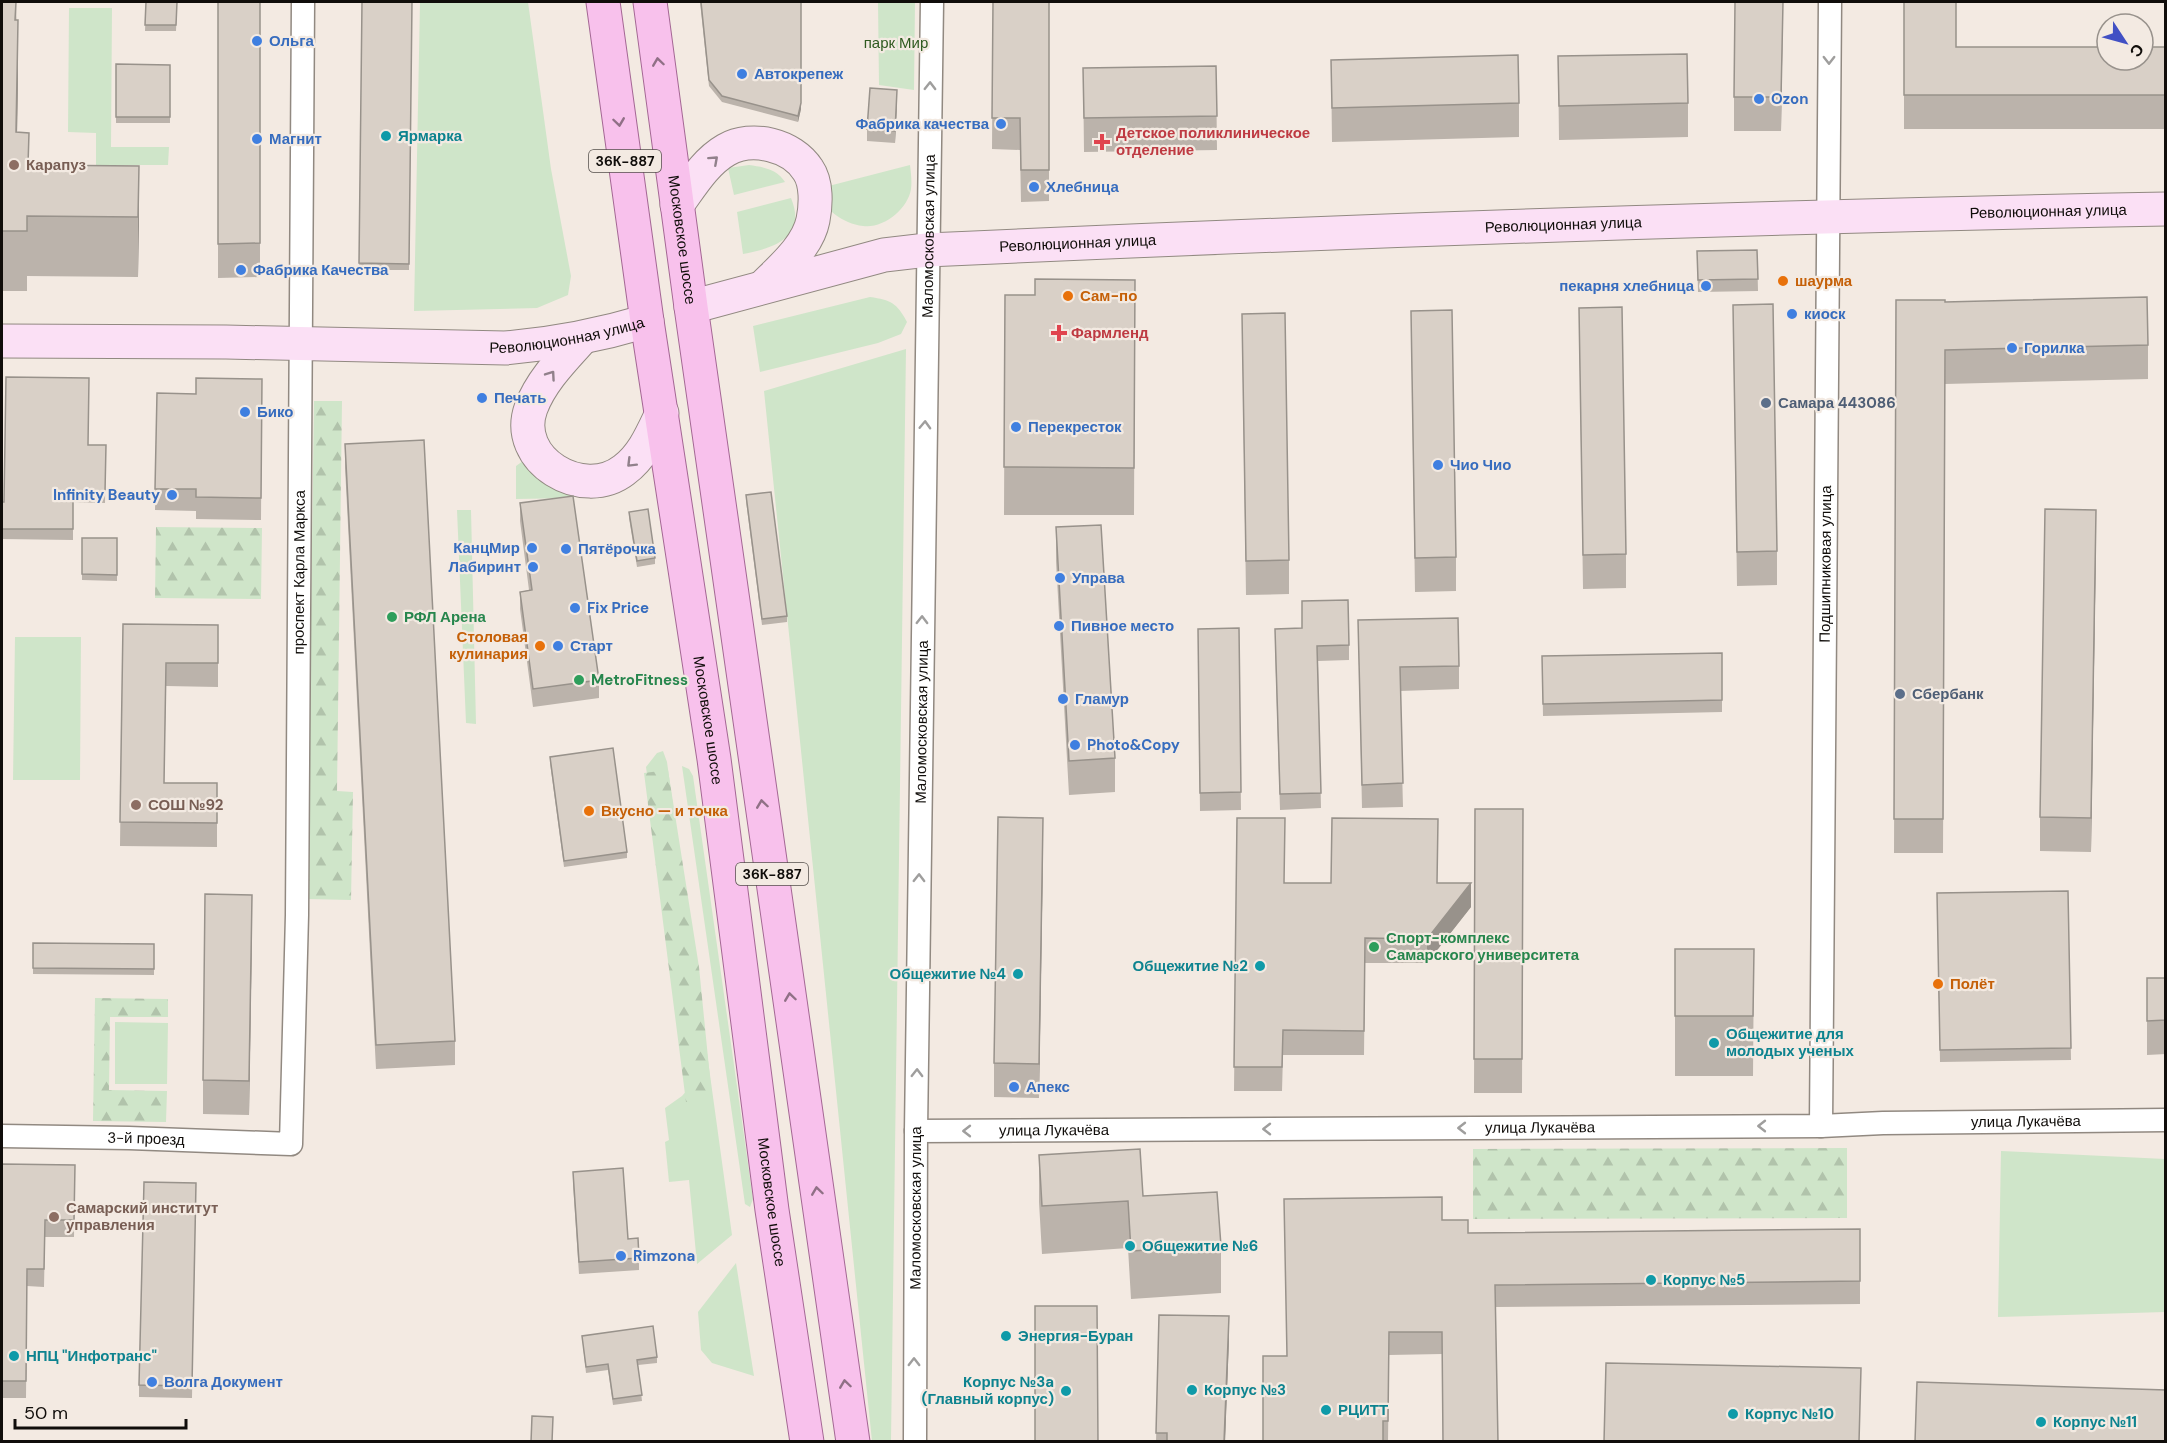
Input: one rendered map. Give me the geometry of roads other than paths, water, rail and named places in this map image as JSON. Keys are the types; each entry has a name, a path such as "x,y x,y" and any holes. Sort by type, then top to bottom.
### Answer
{"main road":[{"name":"Московское шоссе","path":"603,2 668,314 853,1442"},
{"name":"Московское шоссе","path":"623,2 677,384 735,766 788,1179 826,1442"},
{"name":"Московское шоссе","path":"650,2 677,205 662,413 714,759 772,1210 807,1442"},
{"path":"658,239 677,205 710,164 728,149 744,143 763,143 778,147 797,158 809,171 815,201 813,222 792,257 764,286"},
{"name":"Революционная улица","path":"2,341 226,342 505,348 546,345 582,338 764,286 884,255 927,250 1299,233 2166,209"},
{"path":"582,338 555,368 539,391 530,410 529,430 534,450 548,466 573,479 587,482 600,481 623,471 641,453 677,384"}],"street":[{"name":"проспект Карла Маркса","path":"291,1144 297,915 303,2"},
{"name":"Маломосковская улица","path":"915,1442 916,1131 932,2"},
{"name":"Подшипниковая улица","path":"1821,1126 1830,2"},
{"name":"улица Лукачёва","path":"916,1131 1821,1126 1883,1123 2166,1120"},
{"name":"3-й проезд","path":"2,1136 291,1144"}],"place":[{"name":"Ольга","path":"257,41"},
{"name":"Автокрепеж","path":"742,74"},
{"name":"Ozon","path":"1759,99"},
{"name":"Фабрика качества","path":"1001,124"},
{"name":"Ярмарка","path":"386,136"},
{"name":"Магнит","path":"257,139"},
{"name":"Детское поликлиническое отделение","path":"1102,142"},
{"name":"Карапуз","path":"14,165"},
{"name":"Хлебница","path":"1034,187"},
{"name":"Фабрика Качества","path":"241,270"},
{"name":"шаурма","path":"1783,281"},
{"name":"пекарня хлебница","path":"1706,286"},
{"name":"Сам-по","path":"1068,296"},
{"name":"киоск","path":"1792,314"},
{"name":"Фармленд","path":"1059,333"},
{"name":"Горилка","path":"2012,348"},
{"name":"Печать","path":"482,398"},
{"name":"Самара 443086","path":"1766,403"},
{"name":"Бико","path":"245,412"},
{"name":"Перекресток","path":"1016,427"},
{"name":"Чио Чио","path":"1438,465"},
{"name":"Infinity Beauty","path":"172,495"},
{"name":"КанцМир","path":"532,548"},
{"name":"Пятёрочка","path":"566,549"},
{"name":"Лабиринт","path":"533,567"},
{"name":"Управа","path":"1060,578"},
{"name":"Fix Price","path":"575,608"},
{"name":"РФЛ Арена","path":"392,617"},
{"name":"Пивное место","path":"1059,626"},
{"name":"Столовая кулинария","path":"540,646"},
{"name":"Старт","path":"558,646"},
{"name":"MetroFitness","path":"579,680"},
{"name":"Сбербанк","path":"1900,694"},
{"name":"Гламур","path":"1063,699"},
{"name":"Photo&Copy","path":"1075,745"},
{"name":"СОШ №92","path":"136,805"},
{"name":"Вкусно — и точка","path":"589,811"},
{"name":"Спорт-комплекс Самарского университета","path":"1374,947"},
{"name":"Общежитие №2","path":"1260,966"},
{"name":"Общежитие №4","path":"1018,974"},
{"name":"Полёт","path":"1938,984"},
{"name":"Общежитие для молодых ученых","path":"1714,1043"},
{"name":"Апекс","path":"1014,1087"},
{"name":"Самарский институт управления","path":"54,1217"},
{"name":"Общежитие №6","path":"1130,1246"},
{"name":"Rimzona","path":"621,1256"},
{"name":"Корпус №5","path":"1651,1280"},
{"name":"Энергия-Буран","path":"1006,1336"},
{"name":"НПЦ \"Инфотранс\"","path":"14,1356"},
{"name":"Волга Документ","path":"152,1382"},
{"name":"Корпус №3","path":"1192,1390"},
{"name":"Корпус №3a (Главный корпус)","path":"1066,1391"},
{"name":"РЦИТТ","path":"1326,1410"},
{"name":"Корпус №10","path":"1733,1414"},
{"name":"Корпус №11","path":"2041,1422"}],"park label":[{"name":"парк Мир","path":"896,43"}]}
